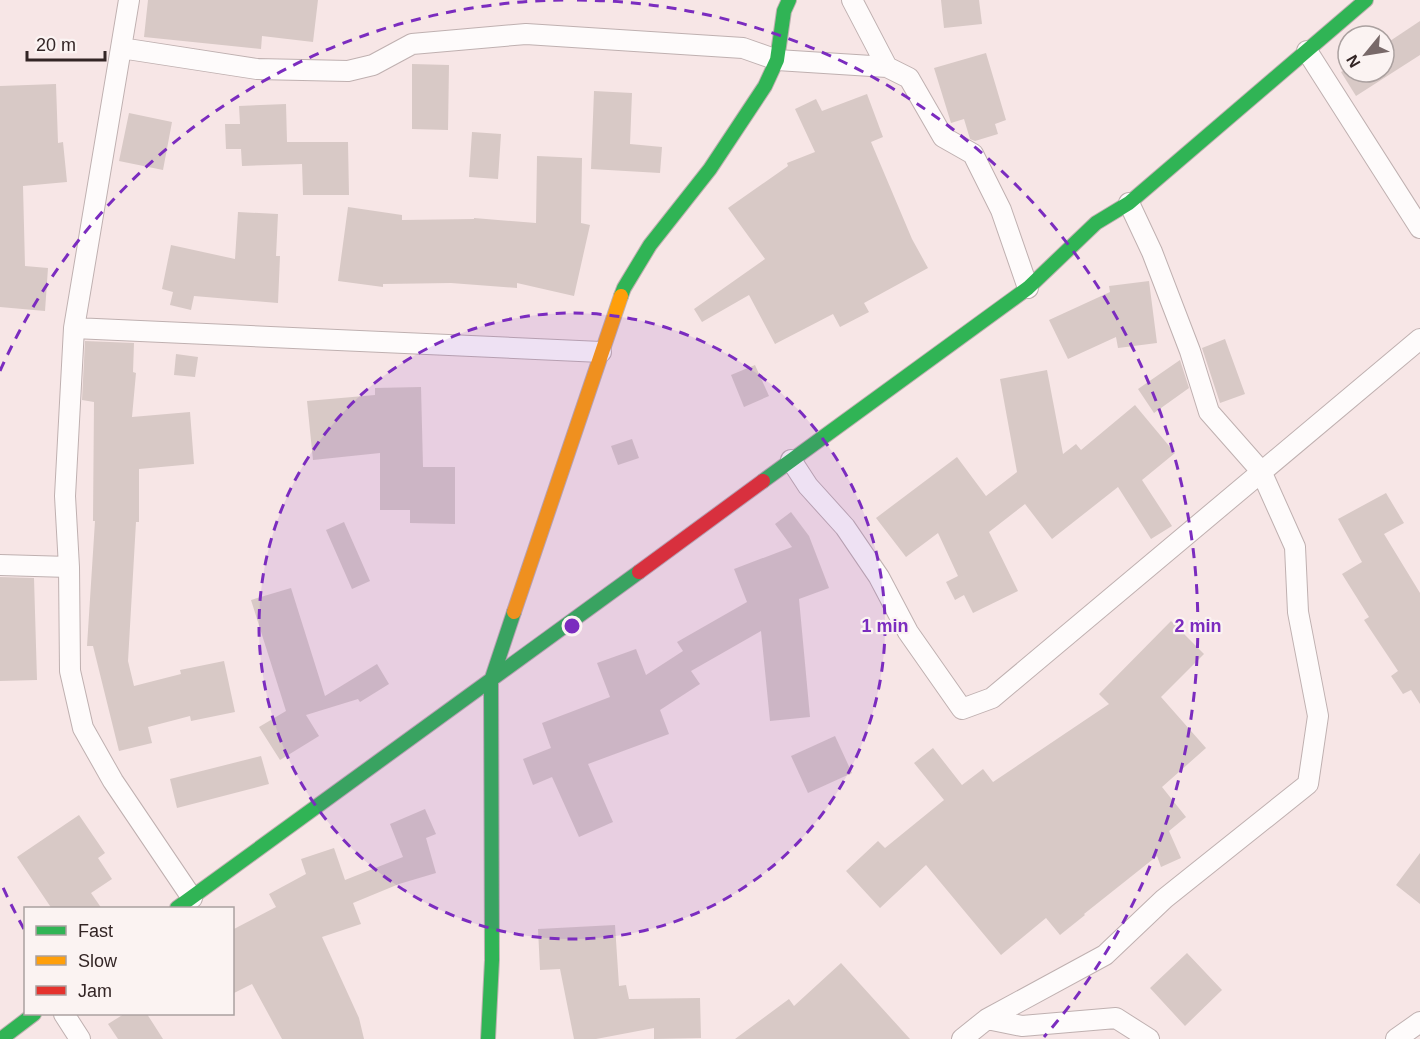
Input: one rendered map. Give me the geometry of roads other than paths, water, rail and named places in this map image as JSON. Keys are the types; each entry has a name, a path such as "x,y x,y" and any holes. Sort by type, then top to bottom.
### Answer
{"street":[{"path":"129,0 74,328 65,496 69,567 70,671 83,728 184,903 1028,288 1096,224 1129,203 1366,0"},
{"path":"488,1039 492,960 491,681 624,288 650,245 710,169 765,86 777,60 784,11 789,0"},
{"path":"852,0 886,67"},
{"path":"121,48 257,69 348,71 373,65 412,44 526,34 743,48 777,60 886,67 909,78 943,137 973,154 1001,210 1028,288"},
{"path":"1306,51 1420,228"},
{"path":"962,1039 987,1019 1105,955 1164,899 1308,784 1318,716 1298,612 1295,547 1261,471 1209,412 1178,318 1152,252 1129,203"},
{"path":"74,328 601,352"},
{"path":"791,460 808,486 852,537 879,577 908,632 962,709 992,698 1038,657 1196,528 1420,339"},
{"path":"0,565 69,567"},
{"path":"1,1039 33,1015"},
{"path":"65,1015 81,1039"},
{"path":"987,1019 1022,1026 1116,1018 1149,1039"},
{"path":"1396,1039 1420,1022"}]}
